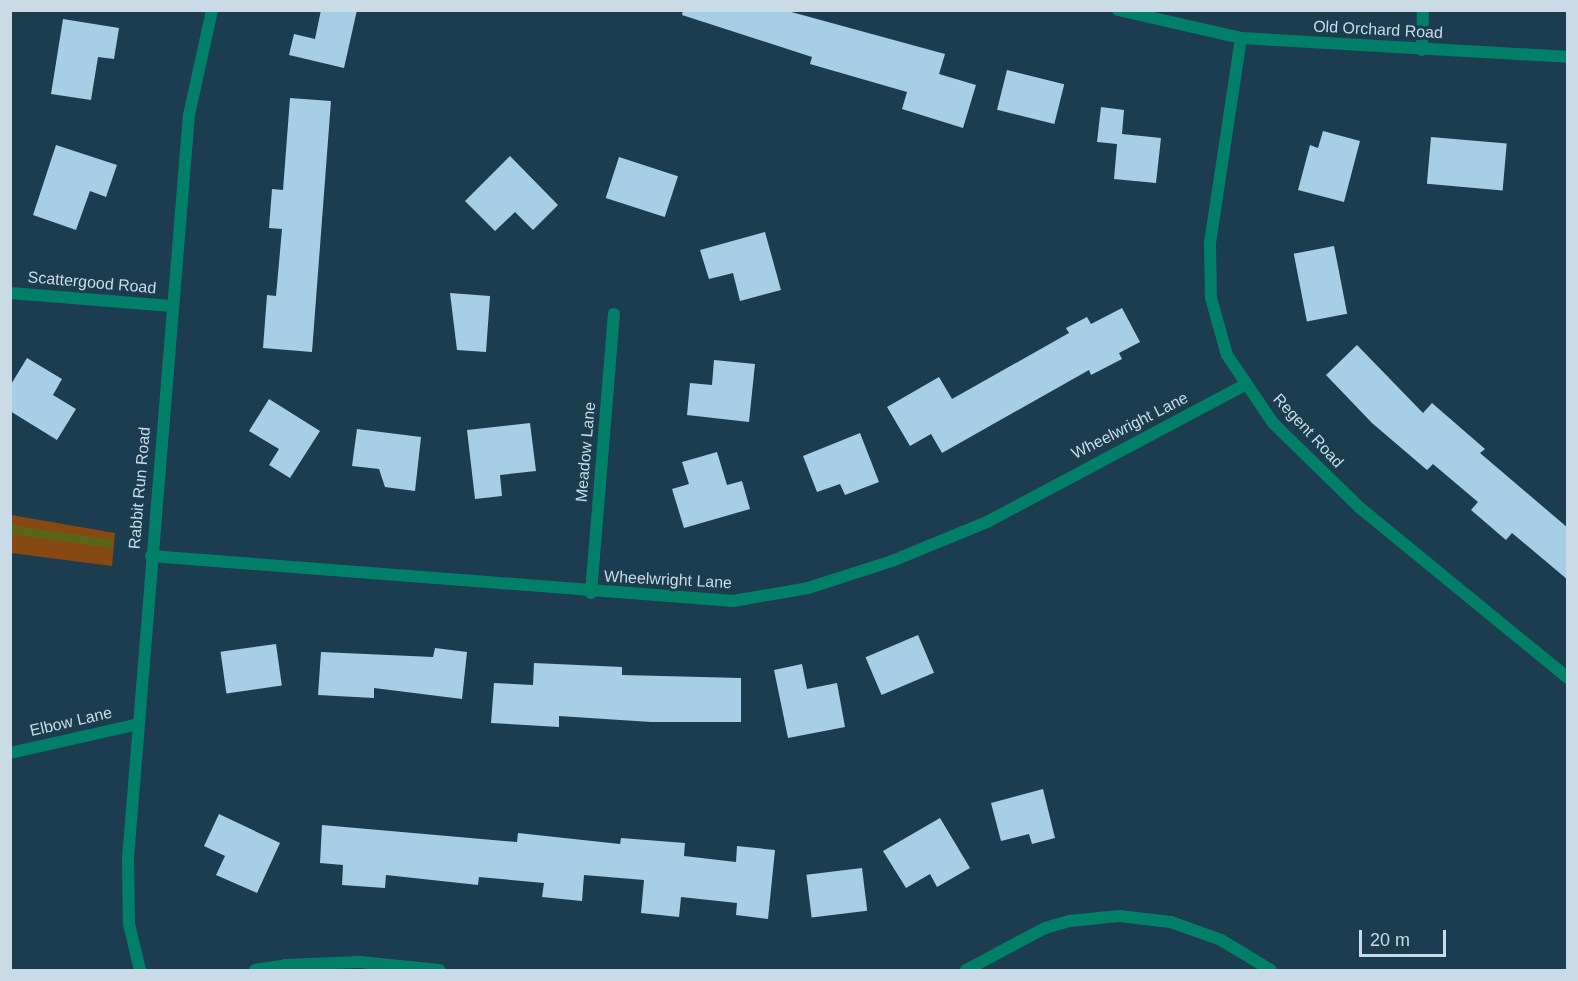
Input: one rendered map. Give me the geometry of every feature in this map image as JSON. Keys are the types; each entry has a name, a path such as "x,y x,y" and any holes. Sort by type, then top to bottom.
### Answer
{"street":[{"name":"Rabbit Run Road","path":"140,970 129,924 128,858 138,724 171,306 189,115 212,10"},
{"name":"Old Orchard Road","path":"1118,10 1240,38 1568,57"},
{"path":"1422,50 1423,10"},
{"name":"Regent Road","path":"1240,38 1210,243 1211,298 1227,355 1245,385 1273,423 1359,507 1568,678"},
{"name":"Scattergood Road","path":"10,293 171,306"},
{"name":"Meadow Lane","path":"591,593 614,314"},
{"name":"Wheelwright Lane","path":"152,556 591,593 733,601 808,588 892,561 987,522 1245,385"},
{"name":"Elbow Lane","path":"10,753 138,724"},
{"path":"966,970 1045,928 1069,921 1119,916 1172,922 1221,940 1271,970"},
{"path":"255,970 285,965 360,962 440,970"}],"shaded area":[{"path":"11,515 115,533 112,566 11,553"}],"building":[{"path":"321,10 357,10 344,68 289,55 294,34 315,39"},
{"path":"683,10 784,10 945,54 939,74 976,85 963,128 902,109 907,92 810,64 812,57 682,15"},
{"path":"63,19 119,28 114,59 98,57 91,100 51,94"},
{"path":"1007,70 1064,84 1054,124 997,110"},
{"path":"290,98 331,101 312,352 263,348 267,295 276,296 282,229 269,228 272,189 283,190"},
{"path":"1101,107 1124,110 1122,134 1161,138 1156,183 1114,179 1117,144 1097,142"},
{"path":"1323,131 1360,141 1344,202 1298,190 1310,145 1318,148"},
{"path":"1431,137 1507,144 1503,190 1427,184"},
{"path":"56,145 117,165 106,197 90,191 76,230 33,215"},
{"path":"510,156 558,205 533,230 515,212 495,231 465,201"},
{"path":"619,157 678,176 665,217 606,198"},
{"path":"765,232 781,290 740,301 733,273 709,279 700,250"},
{"path":"1334,246 1347,314 1307,322 1294,254"},
{"path":"450,293 490,296 486,352 457,350"},
{"path":"1122,308 1140,342 1119,353 1122,359 1091,375 1089,370 942,453 931,434 910,446 887,407 939,377 952,399 1069,333 1066,328 1087,317 1091,324"},
{"path":"1357,345 1423,413 1432,403 1485,449 1480,453 1568,528 1568,580 1512,533 1506,540 1471,510 1478,502 1433,464 1427,470 1372,423 1326,375"},
{"path":"27,358 62,379 53,395 76,409 57,440 10,411 10,386"},
{"path":"714,360 755,364 749,422 687,415 690,383 712,385"},
{"path":"269,399 320,431 290,478 269,465 279,449 249,431"},
{"path":"530,423 536,471 500,475 502,496 475,499 467,430"},
{"path":"357,429 421,437 415,491 385,487 379,469 352,466"},
{"path":"860,433 879,482 845,495 840,484 817,492 803,456"},
{"path":"717,452 727,485 742,481 750,509 684,528 672,489 689,484 682,462"},
{"path":"918,635 934,673 882,695 866,657"},
{"path":"276,644 282,686 226,693 221,652"},
{"path":"435,648 467,652 462,699 374,688 374,698 318,695 321,652 433,657"},
{"path":"534,663 622,667 622,675 741,678 741,722 651,722 559,716 559,727 491,723 494,683 533,685"},
{"path":"802,664 807,689 837,683 845,727 788,738 774,670"},
{"path":"1043,789 1055,838 1032,844 1029,834 1001,841 991,803"},
{"path":"219,814 280,843 257,893 216,875 225,856 204,846"},
{"path":"940,818 970,868 937,887 930,874 906,888 883,851"},
{"path":"322,825 517,842 518,833 620,844 621,838 685,843 684,856 736,862 737,846 775,850 768,919 736,915 737,903 681,897 679,917 641,913 644,880 584,875 582,901 542,897 544,883 479,877 478,885 386,875 385,888 342,885 343,865 320,863"},
{"path":"862,868 867,911 812,918 806,875"}],"waterway":[{"path":"10,529 108,543"}]}
